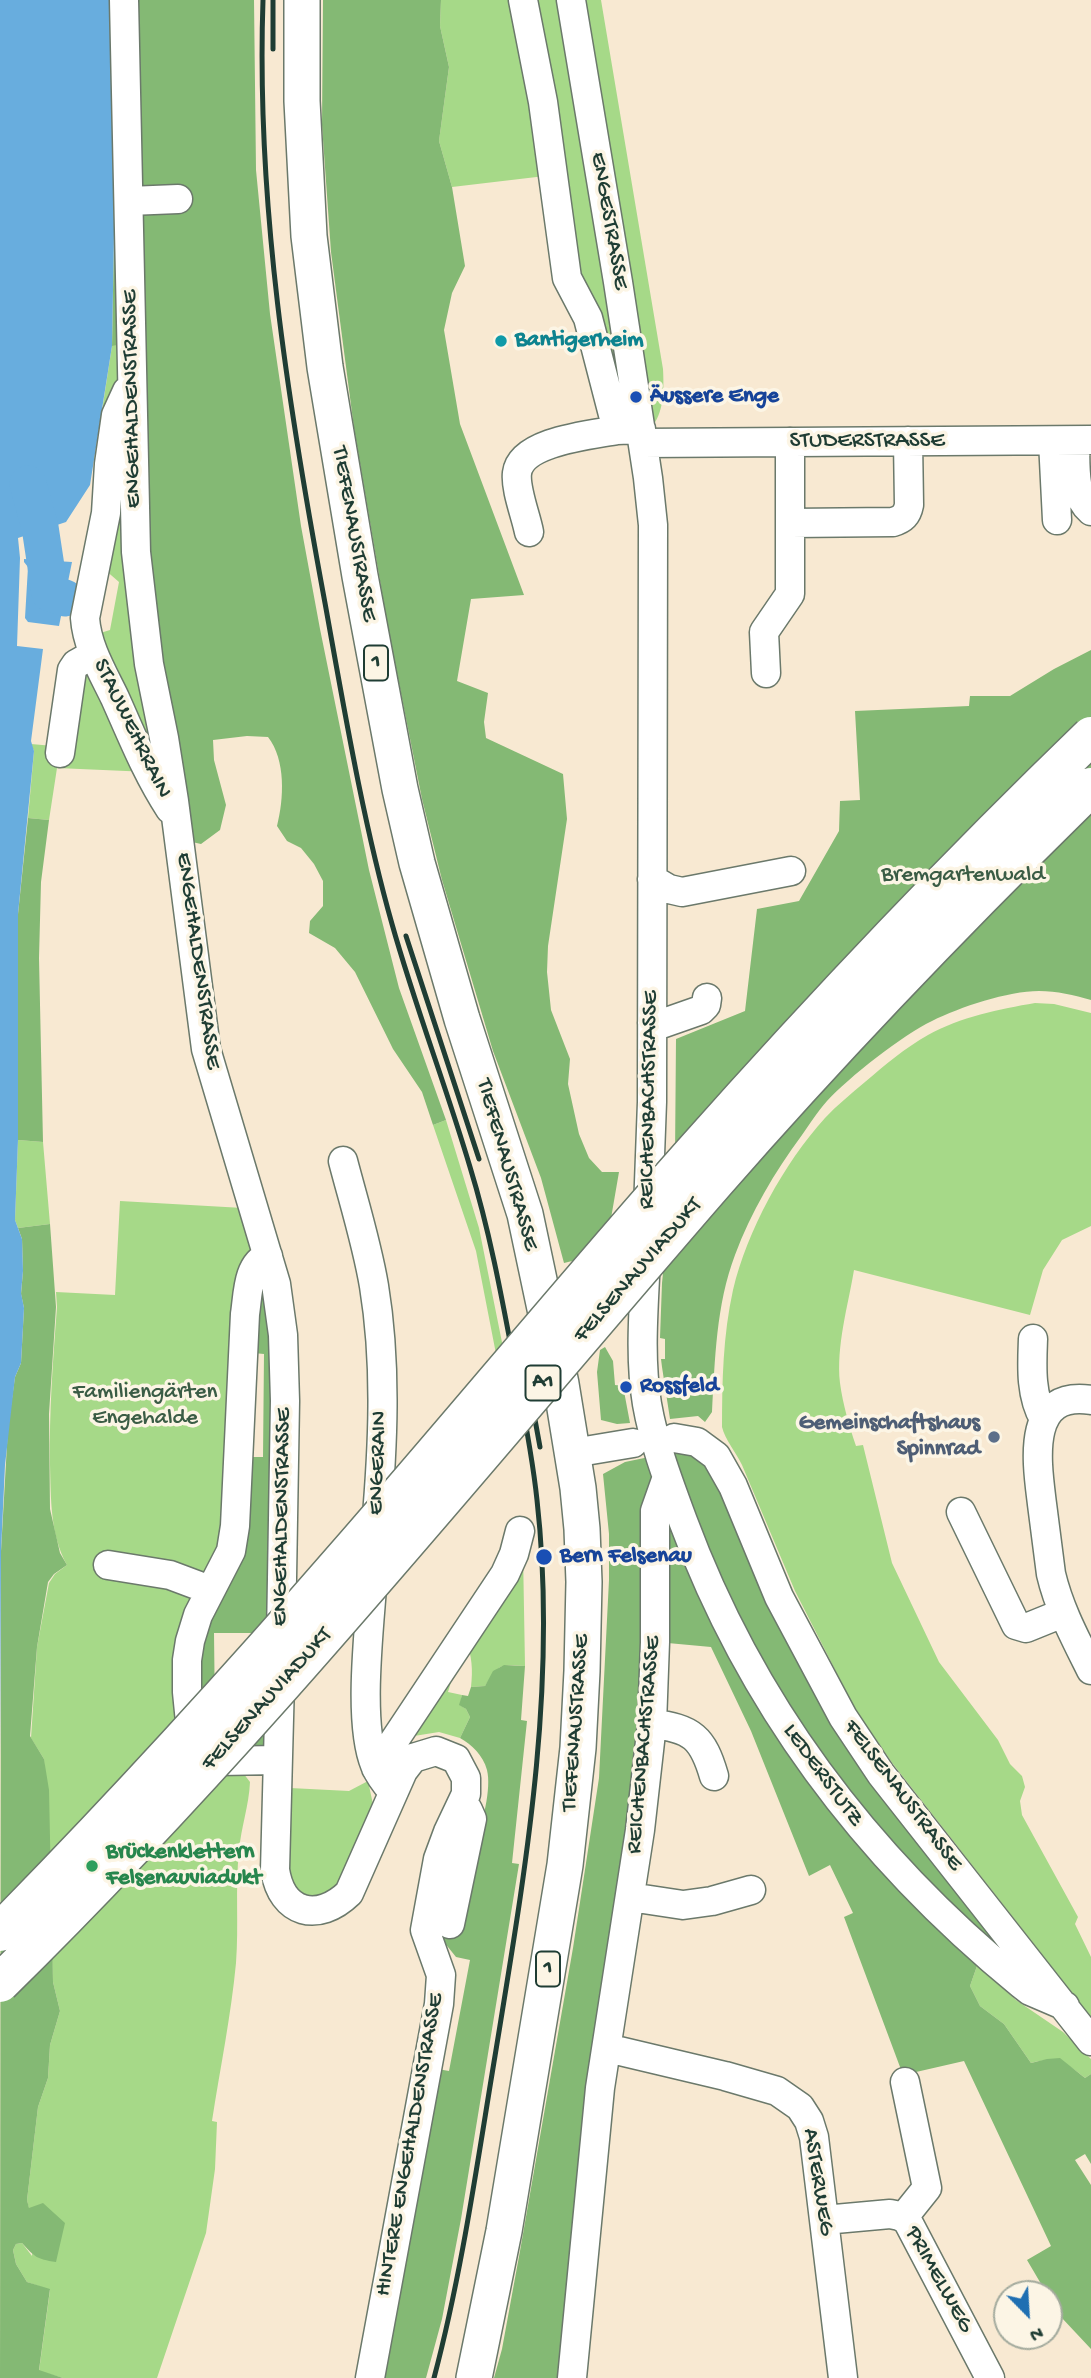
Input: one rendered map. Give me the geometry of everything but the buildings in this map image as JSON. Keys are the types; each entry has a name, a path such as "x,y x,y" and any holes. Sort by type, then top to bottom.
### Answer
{"highway":[{"name":"FELSENAUVIADUKT","path":"0,1932 113,1816 255,1660 623,1233 785,1050 942,882 1091,736"},
{"name":"FELSENAUVIADUKT","path":"0,1983 131,1850 273,1695 651,1256 811,1075 961,916 1091,787"}],"main road":[{"name":"TIEFENAUSTRASSE","path":"302,0 302,101 309,236 327,380 362,590 417,863 462,1018 525,1214 573,1452 582,1530 584,1593 580,1710 572,1806 553,1942 504,2231 474,2378"}],"street":[{"name":"ENGEHALDENSTRASSE","path":"124,0 136,552 149,664 177,820 206,1049 276,1284 283,1335 285,1401 275,1870 277,1884 283,1895 307,1912 324,1910 337,1904 349,1893 393,1792"},
{"path":"523,0 543,102 567,278 588,318 633,434"},
{"name":"ENGESTRASSE","path":"571,0 633,434"},
{"path":"129,201 178,199"},
{"path":"60,753 72,670 91,646 85,618 106,513 116,415 133,377"},
{"name":"STUDERSTRASSE","path":"529,532 517,474 520,463 538,449 550,444 633,434 790,442 1073,441"},
{"name":"REICHENBACHSTRASSE","path":"572,2378 594,2143 652,1724 655,1511 667,1477 648,1405 643,1355 652,1102 654,550 651,510 633,434"},
{"path":"1073,441 1077,486 1081,498 1091,511"},
{"path":"1056,520 1073,441"},
{"path":"766,673 764,632 790,594 790,442"},
{"path":"791,523 893,522 902,518 909,505 908,442"},
{"name":"STAUWEHRRAIN","path":"91,646 156,789 177,820"},
{"path":"652,879 669,889 682,892 791,871"},
{"path":"652,1023 661,1024 701,1010 706,1005 707,998"},
{"name":"ENGERAIN","path":"343,1161 374,1284 381,1352 380,1480 373,1563 368,1735 376,1768 393,1792"},
{"path":"268,1256 260,1259 249,1282 245,1314 235,1525 231,1551 198,1615 187,1660 192,1742 202,1756 219,1761 277,1760"},
{"path":"1033,1339 1032,1368 1037,1404 1044,1419"},
{"path":"1091,1400 1078,1399 1061,1403 1044,1419 1038,1438 1038,1465 1051,1574 1063,1613 1091,1670"},
{"name":"FELSENAUSTRASSE","path":"674,1438 697,1442 716,1457 733,1486 779,1597 843,1717 881,1774 1091,2041"},
{"path":"573,1452 633,1443"},
{"name":"LEDERSTUTZ","path":"667,1477 728,1627 773,1708 838,1801 889,1861 943,1917 1026,1988 1065,2006"},
{"path":"961,1512 1016,1625 1026,1628 1063,1613"},
{"path":"376,1768 505,1574 514,1555 520,1531"},
{"path":"108,1564 170,1575 210,1590"},
{"path":"652,1724 681,1729 699,1741 714,1776"},
{"name":"HINTERE ENGEHALDENSTRASSE","path":"370,2378 439,2004 441,1975 425,1930 432,1882 448,1832 467,1787 464,1771 456,1759 444,1752 428,1752 413,1758 393,1792"},
{"path":"450,1924 472,1819 468,1810 461,1806"},
{"path":"630,1897 683,1905 712,1901 751,1890"},
{"name":"ASTERWEG","path":"607,2048 777,2091 793,2100 806,2114 812,2129 843,2378"},
{"path":"903,2218 927,2188 905,2082"},
{"name":"PRIMELWEG","path":"824,2220 890,2214 903,2218 912,2228 990,2378"}],"green space":[{"path":"109,0 254,0 256,170 270,314 301,526 369,870 399,988 446,1120 433,1125 422,1092 393,1049 355,972 335,948 309,933 310,921 323,906 323,881 301,848 287,841 277,826 281,804 281,768 268,737 247,736 213,740 214,760 226,805 220,830 201,844 183,840 165,738 132,344 112,346 115,179"},
{"path":"323,0 441,0 440,26 449,67 439,141 452,187 465,266 452,293 444,330 460,424 524,595 471,599 457,681 488,693 484,722 486,738 563,774 567,819 548,946 547,972 551,1010 570,1059 568,1084 579,1134 589,1158 602,1172 619,1172 605,1253 564,1263 541,1178 493,1051 442,880 422,799 388,628 354,428 331,252 322,125"},
{"path":"441,0 516,0 545,176 452,187 439,141 449,67 440,26"},
{"path":"530,0 560,0 619,359 613,360 577,288"},
{"path":"581,0 601,0 663,369 662,405 654,424"},
{"path":"131,344 164,738 149,772 57,768 49,820 28,818 34,751 31,744 65,747 97,634 110,630 119,582 104,569 117,464 94,462 112,346"},
{"name":"Bremgartenwald","path":"1091,650 1091,1000 1039,991 1013,994 970,1005 932,1021 907,1036 836,1091 773,1178 748,1223 735,1255 720,1313 712,1412 705,1422 698,1416 670,1419 661,1359 665,1359 665,1339 660,1338 662,1283 675,1156 676,1039 745,1011 757,909 799,901 839,831 840,801 860,800 855,711 969,706 970,696 1010,696"},
{"path":"28,818 49,820 41,882 39,958 43,1142 18,1140 18,914"},
{"path":"1035,1003 1054,1004 1091,1013 1091,1226 1062,1240 1043,1270 1030,1315 854,1270 841,1340 839,1369 846,1415 856,1446 863,1445 892,1563 939,1662 998,1740 1010,1764 1022,1776 1025,1787 1020,1801 1022,1815 1078,1917 1075,1924 1091,1957 1091,2017 893,1764 855,1709 795,1591 742,1465 722,1427 725,1341 733,1290 757,1222 795,1156 834,1109 920,1040 967,1019"},
{"path":"446,1120 479,1228 511,1387 504,1395 476,1251 433,1125"},
{"path":"18,1140 43,1142 50,1224 18,1228 15,1220"},
{"name":"Familiengärten Engehalde","path":"120,1201 243,1208 267,1256 234,1526 198,1615 240,1769 250,1782 238,1865 234,1983 212,2121 217,2122 215,2169 206,2233 157,2378 63,2378 39,2371 50,2290 27,2282 16,2264 13,2250 16,2244 22,2243 32,2256 36,2207 29,2209 27,2200 38,2107 48,2078 50,2045 60,2011 53,1982 44,1759 31,1738 37,1647 49,1583 55,1574 67,1565 54,1529 51,1491 50,1425 56,1292 115,1295"},
{"path":"50,1224 56,1307 49,1414 50,1509 60,1553 67,1565 48,1582 37,1647 30,1736 44,1759 49,1790 53,1982 60,2011 50,2045 48,2078 38,2107 27,2200 29,2208 43,2203 65,2223 56,2262 36,2257 22,2243 16,2244 13,2250 16,2264 27,2282 50,2289 39,2370 63,2378 0,2378 1,1551 8,1427 15,1377 21,1363 24,1308 21,1294 22,1239 18,1228"},
{"path":"268,1257 280,1758 241,1761 188,1692 239,1457 263,1457 264,1354 243,1352","holes":["214,1633 261,1633 215,1718"]},
{"path":"605,1347 613,1361 615,1385 623,1386 630,1423 617,1424 601,1420 597,1372 600,1350"},
{"path":"697,1443 807,1653 1063,2007 985,1955 977,1966 970,1986 980,2006 1004,2024 1031,2063 1060,2058 1085,2078 1091,2074 1091,2164 1085,2154 1075,2160 1091,2185 1091,2349 1063,2319 1063,2280 1039,2280 1027,2260 1051,2246 964,2061 903,2075 844,1917 853,1913 830,1865 809,1876 751,1731 711,1647 646,1641 642,1702 563,2378 494,2378 520,2251 573,1948 599,1778 609,1580 609,1534 603,1474 625,1462 678,1451"},
{"path":"523,1552 525,1666 500,1667 485,1686 471,1687 472,1663 466,1640"},
{"path":"504,1665 525,1666 521,1720 527,1721 512,1863 519,1864 461,2219 442,2319 426,2378 370,2378 426,2067 449,2071 470,1960 456,1957 440,1937 480,1829 488,1786 483,1760 473,1747 460,1738 470,1717 466,1709 459,1705 462,1695 468,1696 471,1687 485,1686 493,1671"},
{"path":"454,1672 448,1692 462,1695 460,1705 470,1717 460,1738 439,1732 414,1736"},
{"path":"368,1781 374,1809 348,1879 321,1899 299,1895 284,1863 290,1788 349,1791"},
{"path":"977,1966 1016,2000 1063,2032 1091,2059 1091,2074 1085,2078 1060,2062 1047,2060 1031,2063 1004,2024 980,2006 970,1986"}],"water":[{"path":"0,0 109,0 115,179 112,346 90,485 66,522 18,538 20,558 17,646 43,649 31,741 34,751 18,914 18,1140 15,1220 22,1239 21,1293 24,1308 21,1363 15,1377 5,1465 1,1551 0,1756"},
{"path":"24,559 72,562 59,626 28,622 25,618 28,567"}],"waterway":[{"path":"28,484 40,527 50,593 65,598"}],"railway":[{"path":"263,0 262,76 270,228 287,378 311,528 372,846 392,924 483,1214 523,1410 537,1500 544,1640 541,1710 527,1849 468,2218 434,2378"},
{"path":"273,0 273,49"},
{"path":"406,936 479,1159"},
{"path":"523,1354 540,1447"}],"place":[{"name":"Bantigerheim","path":"501,341"},
{"name":"Äussere Enge","path":"636,397"},
{"name":"Rossfeld","path":"626,1387"},
{"name":"Gemeinschaftshaus Spinnrad","path":"994,1437"},
{"name":"Bern Felsenau","path":"544,1557"},
{"name":"Brückenklettern Felsenauviadukt","path":"92,1866"}]}
